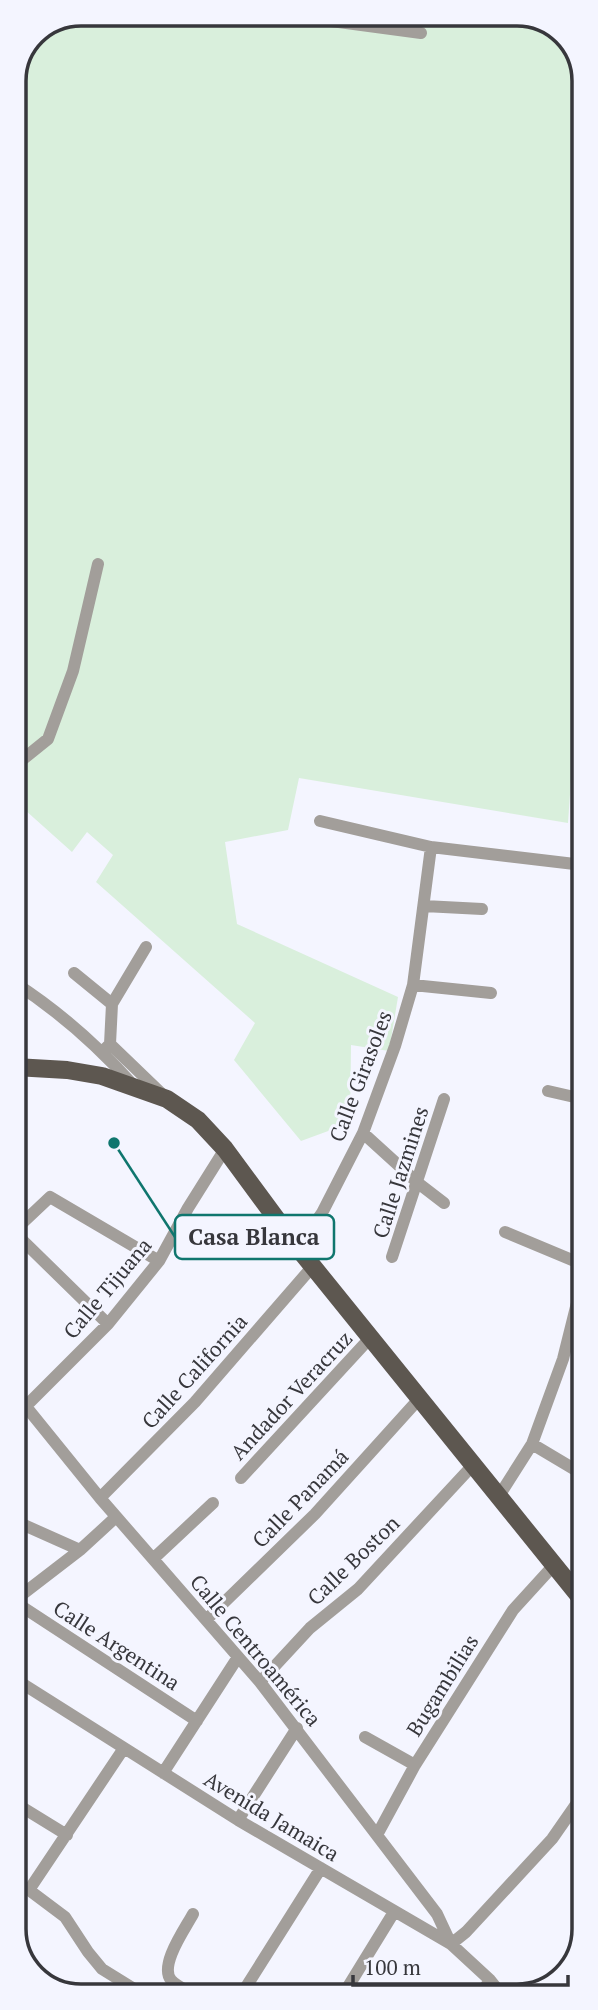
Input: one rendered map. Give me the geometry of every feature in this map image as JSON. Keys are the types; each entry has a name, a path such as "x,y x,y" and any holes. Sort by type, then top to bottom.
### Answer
{"main road":[{"path":"26,1068 68,1070 102,1076 167,1099 198,1120 226,1149 298,1248 418,1400 572,1587"}],"street":[{"path":"369,26 421,33"},
{"path":"26,757 48,739 73,671 97,564"},
{"path":"320,821 431,847 572,863"},
{"name":"Calle Girasoles","path":"298,1248 322,1213 363,1133 395,1046 413,985 431,847"},
{"path":"424,905 482,909"},
{"path":"134,1086 106,1047 112,1004 146,947"},
{"path":"74,973 112,1004"},
{"path":"413,985 491,993"},
{"path":"26,990 106,1047 167,1099"},
{"path":"548,1091 572,1096"},
{"name":"Calle Jazmines","path":"392,1256 444,1099"},
{"path":"363,1133 443,1203"},
{"name":"Calle Tijuana","path":"26,1406 108,1324 159,1261 188,1208 226,1149"},
{"path":"26,1221 50,1197 159,1261"},
{"path":"505,1231 572,1260"},
{"path":"26,1243 108,1324"},
{"name":"Calle California","path":"100,1498 195,1402 313,1266"},
{"path":"499,1496 532,1444 563,1359 572,1321"},
{"name":"Andador Veracruz","path":"241,1478 370,1338"},
{"name":"Calle Panamá","path":"206,1620 315,1514 418,1400"},
{"name":"Calle Centroamérica","path":"26,1406 100,1498 297,1728 437,1914 450,1944"},
{"path":"532,1444 572,1468"},
{"name":"Calle Boston","path":"260,1682 310,1628 358,1589 473,1465"},
{"path":"153,1559 213,1503"},
{"path":"26,1592 80,1550 116,1517"},
{"path":"26,1526 80,1550"},
{"name":"Bugambilias","path":"377,1835 415,1765 513,1610 554,1565"},
{"name":"Calle Argentina","path":"26,1608 197,1721"},
{"path":"163,1773 238,1657"},
{"name":"Avenida Jamaica","path":"26,1686 237,1820 450,1944 493,1984"},
{"path":"237,1820 297,1728"},
{"path":"365,1737 415,1765"},
{"path":"124,1748 29,1890 65,1917 102,1969 126,1984"},
{"path":"26,1810 67,1835"},
{"path":"450,1944 466,1932 552,1839 572,1810"},
{"path":"248,1984 321,1868"},
{"path":"350,1984 394,1912"},
{"path":"177,1984 171,1980 167,1970 168,1960 193,1914"},
{"path":"487,1984 490,1980"}],"green space":[{"path":"81,26 521,26 538,30 553,40 568,60 572,81 572,765 568,823 299,778 288,830 225,842 237,924 398,997 389,1051 351,1045 350,1123 301,1141 234,1060 255,1023 96,882 113,855 87,832 72,852 26,811 26,81 27,70 35,50 50,35 70,27"}],"place":[{"name":"Casa Blanca","path":"114,1143"}]}
